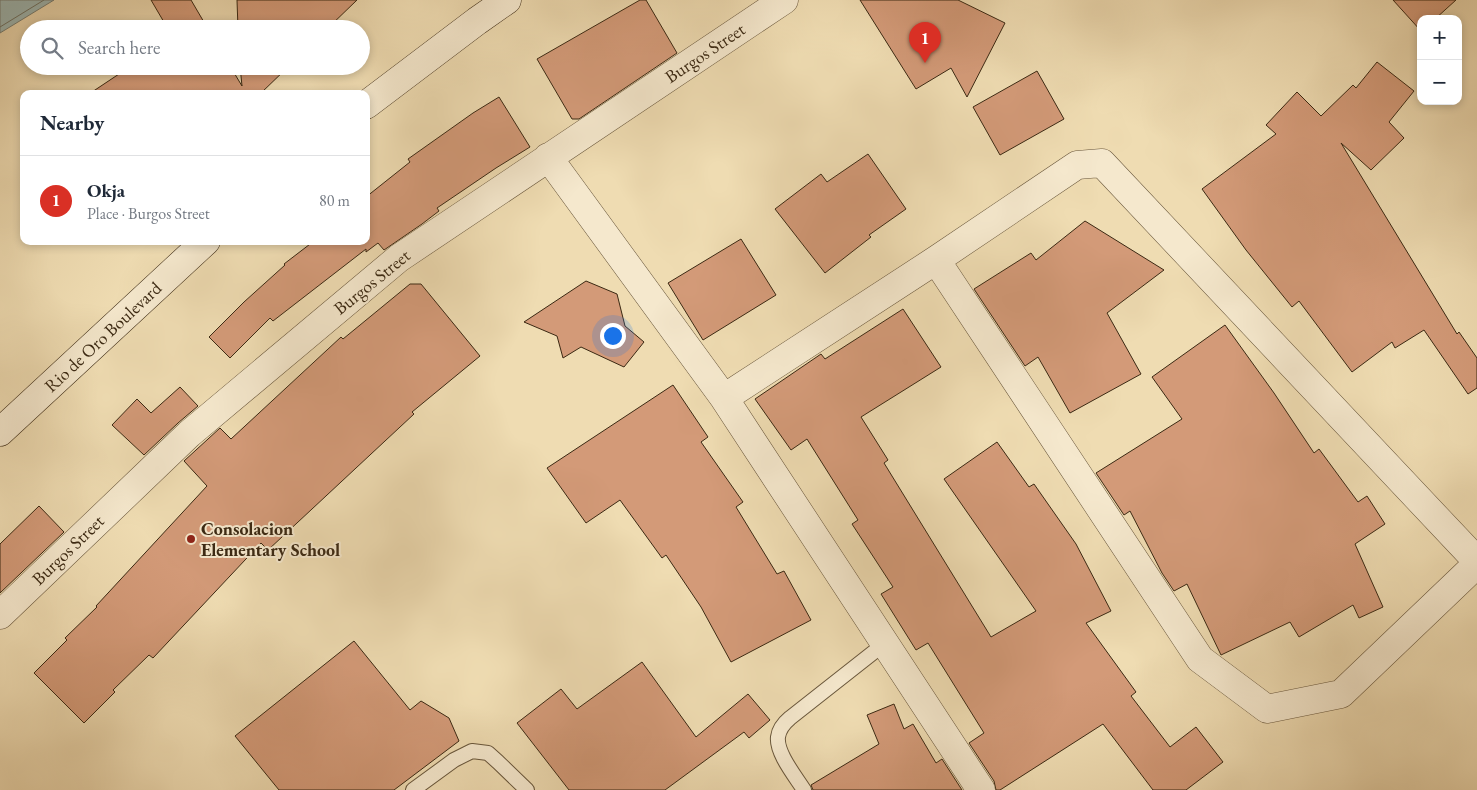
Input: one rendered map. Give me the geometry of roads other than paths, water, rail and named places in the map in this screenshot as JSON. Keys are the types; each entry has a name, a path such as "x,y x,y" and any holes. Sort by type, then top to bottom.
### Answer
{"street":[{"path":"370,102 507,0"},
{"name":"Burgos Street","path":"0,615 189,434 399,258 548,156 784,0"},
{"path":"548,156 724,398 981,790"},
{"path":"724,398 936,260 1076,165 1102,163 1477,563 1341,694 1267,709 1200,659 936,260"},
{"name":"Rio de Oro Boulevard","path":"0,432 202,245"}],"lane":[{"path":"804,790 782,756 778,738 780,728 884,644"},
{"path":"413,790 454,760 472,751 488,753 527,790"}],"water":[{"path":"0,0 54,0 20,20 0,33"}],"place":[{"name":"Okja","path":"925,63"},
{"name":"Consolacion Elementary School","path":"191,539"}]}
